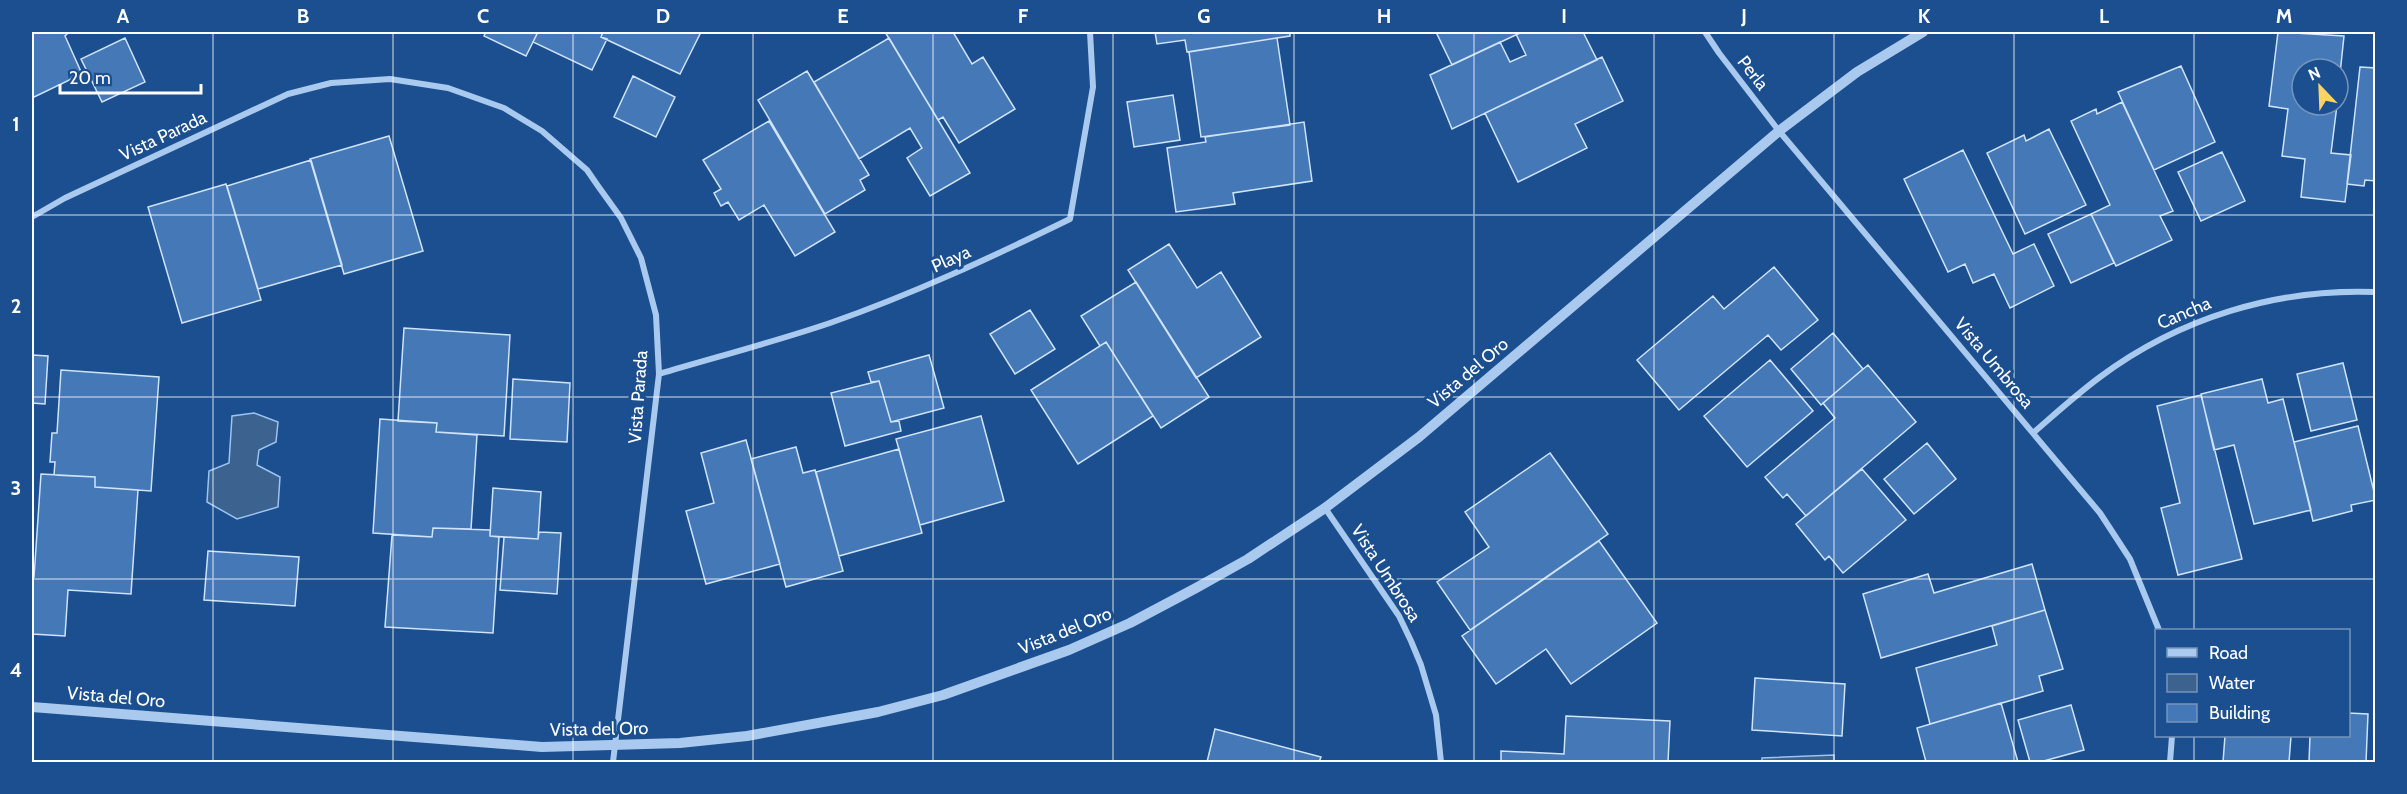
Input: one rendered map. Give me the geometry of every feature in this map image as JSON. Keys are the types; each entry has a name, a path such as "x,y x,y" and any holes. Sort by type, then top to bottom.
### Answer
{"street":[{"name":"Playa","path":"659,375 823,326 906,294 1070,219 1093,87 1090,32"},
{"name":"Perla","path":"1705,32 1779,131"},
{"name":"Vista del Oro","path":"32,707 542,747 614,747 747,736 878,712 943,695 1069,650 1130,623 1248,560 1325,508 1419,437 1779,131 1857,72 1923,32"},
{"name":"Vista Parada","path":"32,218 65,198 288,94 331,83 390,79 448,88 504,108 542,131 586,170 621,218 641,258 656,315 659,375 613,762"},
{"name":"Vista Umbrosa","path":"1779,131 2100,513 2130,559 2158,629"},
{"name":"Cancha","path":"2033,433 2101,376 2156,341 2215,315 2278,298 2342,291 2376,292"},
{"name":"Vista Umbrosa","path":"1325,508 1399,616 1411,641 1421,664 1436,715 1441,762"},
{"path":"2170,762 2172,737"}],"water":[{"path":"254,413 278,422 276,442 259,450 257,465 280,477 278,507 237,519 207,502 209,471 229,463 232,416"},
{"path":"1834,755 1834,762 1762,762 1762,758"}],"building":[{"path":"32,32 69,32 65,36 82,74 32,98"},
{"path":"486,32 538,32 526,56 484,36"},
{"path":"538,32 603,32 601,37 607,39 592,70 533,42"},
{"path":"603,32 701,32 680,74 601,37"},
{"path":"885,32 953,32 972,64 983,57 1015,109 959,143 943,117 938,120"},
{"path":"1155,32 1290,32 1290,36 1187,52 1185,40 1157,44"},
{"path":"1436,32 1522,32 1452,65"},
{"path":"1522,32 1583,32 1597,60 1452,129 1430,75 1500,42 1510,62 1526,55 1516,34"},
{"path":"2278,32 2344,36 2342,57 2290,57 2290,117 2336,117 2331,153 2351,155 2345,202 2301,197 2305,159 2282,156 2288,109 2269,106"},
{"path":"125,38 145,82 102,102 81,59"},
{"path":"889,38 970,173 930,196 907,158 922,148 910,128 859,159 814,82"},
{"path":"1277,38 1290,125 1201,137 1189,52"},
{"path":"1602,57 1623,101 1575,124 1587,148 1518,182 1485,113"},
{"path":"2181,66 2215,142 2154,170 2118,92"},
{"path":"2360,67 2376,68 2376,181 2365,180 2364,186 2347,184"},
{"path":"807,71 869,175 860,180 865,190 825,214 758,100"},
{"path":"633,76 675,97 656,137 614,117"},
{"path":"1173,95 1180,140 1134,147 1127,102"},
{"path":"2122,102 2173,211 2160,216 2172,240 2116,266 2091,214 2110,205 2071,121 2096,109 2097,114"},
{"path":"769,121 835,232 795,256 764,205 739,220 728,202 721,206 714,193 721,189 703,160"},
{"path":"1304,122 1312,181 1233,193 1235,204 1176,212 1167,148 1206,142 1205,137"},
{"path":"2049,129 2086,205 2025,234 1987,153 2024,135 2026,141"},
{"path":"389,136 423,251 344,274 310,159"},
{"path":"1963,150 2013,254 2034,244 2054,286 2010,308 1994,274 1973,283 1965,264 1948,272 1904,179"},
{"path":"2222,152 2245,201 2201,221 2178,172"},
{"path":"311,160 342,265 258,289 227,186"},
{"path":"226,184 261,300 182,323 148,207"},
{"path":"2091,214 2114,263 2071,283 2048,234"},
{"path":"1169,244 1197,288 1221,272 1261,337 1196,378 1128,270"},
{"path":"1774,267 1818,320 1781,350 1768,335 1679,410 1637,360 1713,296 1724,309"},
{"path":"1136,282 1209,397 1161,428 1106,342 1100,346 1081,316"},
{"path":"1030,310 1055,349 1015,374 990,334"},
{"path":"404,328 510,335 504,436 436,432 437,423 398,421"},
{"path":"1833,333 1863,369 1821,405 1791,369"},
{"path":"1106,342 1153,416 1078,464 1031,390"},
{"path":"32,355 48,356 45,404 32,403"},
{"path":"929,355 944,408 891,422 879,381 871,382 868,372"},
{"path":"1770,360 1813,411 1747,467 1704,416"},
{"path":"2343,363 2357,420 2311,431 2297,374"},
{"path":"1868,365 1916,422 1806,516 1787,494 1783,498 1765,477 1835,418 1823,403"},
{"path":"61,370 159,377 151,491 95,487 95,477 54,475 55,462 50,462 52,433 57,433"},
{"path":"513,379 570,383 567,442 510,439"},
{"path":"2262,379 2268,403 2283,399 2311,510 2254,524 2234,445 2214,450 2201,394"},
{"path":"879,381 891,422 899,421 901,431 845,446 831,393"},
{"path":"2201,395 2242,559 2178,575 2161,508 2180,503 2157,406"},
{"path":"981,416 1004,501 920,525 896,439"},
{"path":"380,419 437,423 436,432 477,435 471,529 433,528 432,537 373,533"},
{"path":"2358,426 2376,500 2351,505 2352,511 2313,521 2294,442"},
{"path":"746,440 780,564 706,584 686,511 714,503 701,453"},
{"path":"1927,443 1956,479 1914,514 1884,479"},
{"path":"796,447 803,473 815,470 843,571 786,587 751,459"},
{"path":"899,449 922,533 839,556 816,472"},
{"path":"1550,453 1608,534 1470,630 1437,582 1489,547 1465,512"},
{"path":"1862,469 1906,520 1843,573 1829,556 1825,560 1796,524"},
{"path":"41,474 95,477 95,487 138,490 131,594 68,590 65,636 32,634 32,577 34,577"},
{"path":"493,488 541,492 538,539 490,536"},
{"path":"433,528 490,530 490,536 499,537 493,633 385,627 392,535 432,537"},
{"path":"539,532 561,533 557,594 500,590 504,537 538,539"},
{"path":"1599,541 1657,623 1571,684 1546,649 1496,684 1462,636"},
{"path":"208,551 299,557 295,606 204,600"},
{"path":"2032,564 2045,610 1881,658 1863,594 1928,574 1934,593"},
{"path":"2045,610 2063,669 2039,676 2043,691 1930,724 1916,668 1997,645 1992,626"},
{"path":"1755,678 1845,684 1842,736 1752,730"},
{"path":"2001,703 2018,762 1926,762 1917,728"},
{"path":"2071,705 2084,750 2040,762 2030,762 2018,720"},
{"path":"2350,713 2368,714 2366,762 2309,762 2310,737 2350,737"},
{"path":"1566,716 1670,721 1668,762 1501,762 1501,751 1564,754"},
{"path":"1215,729 1321,757 1319,762 1207,762"},
{"path":"2225,737 2291,737 2289,762 2223,762"}]}
